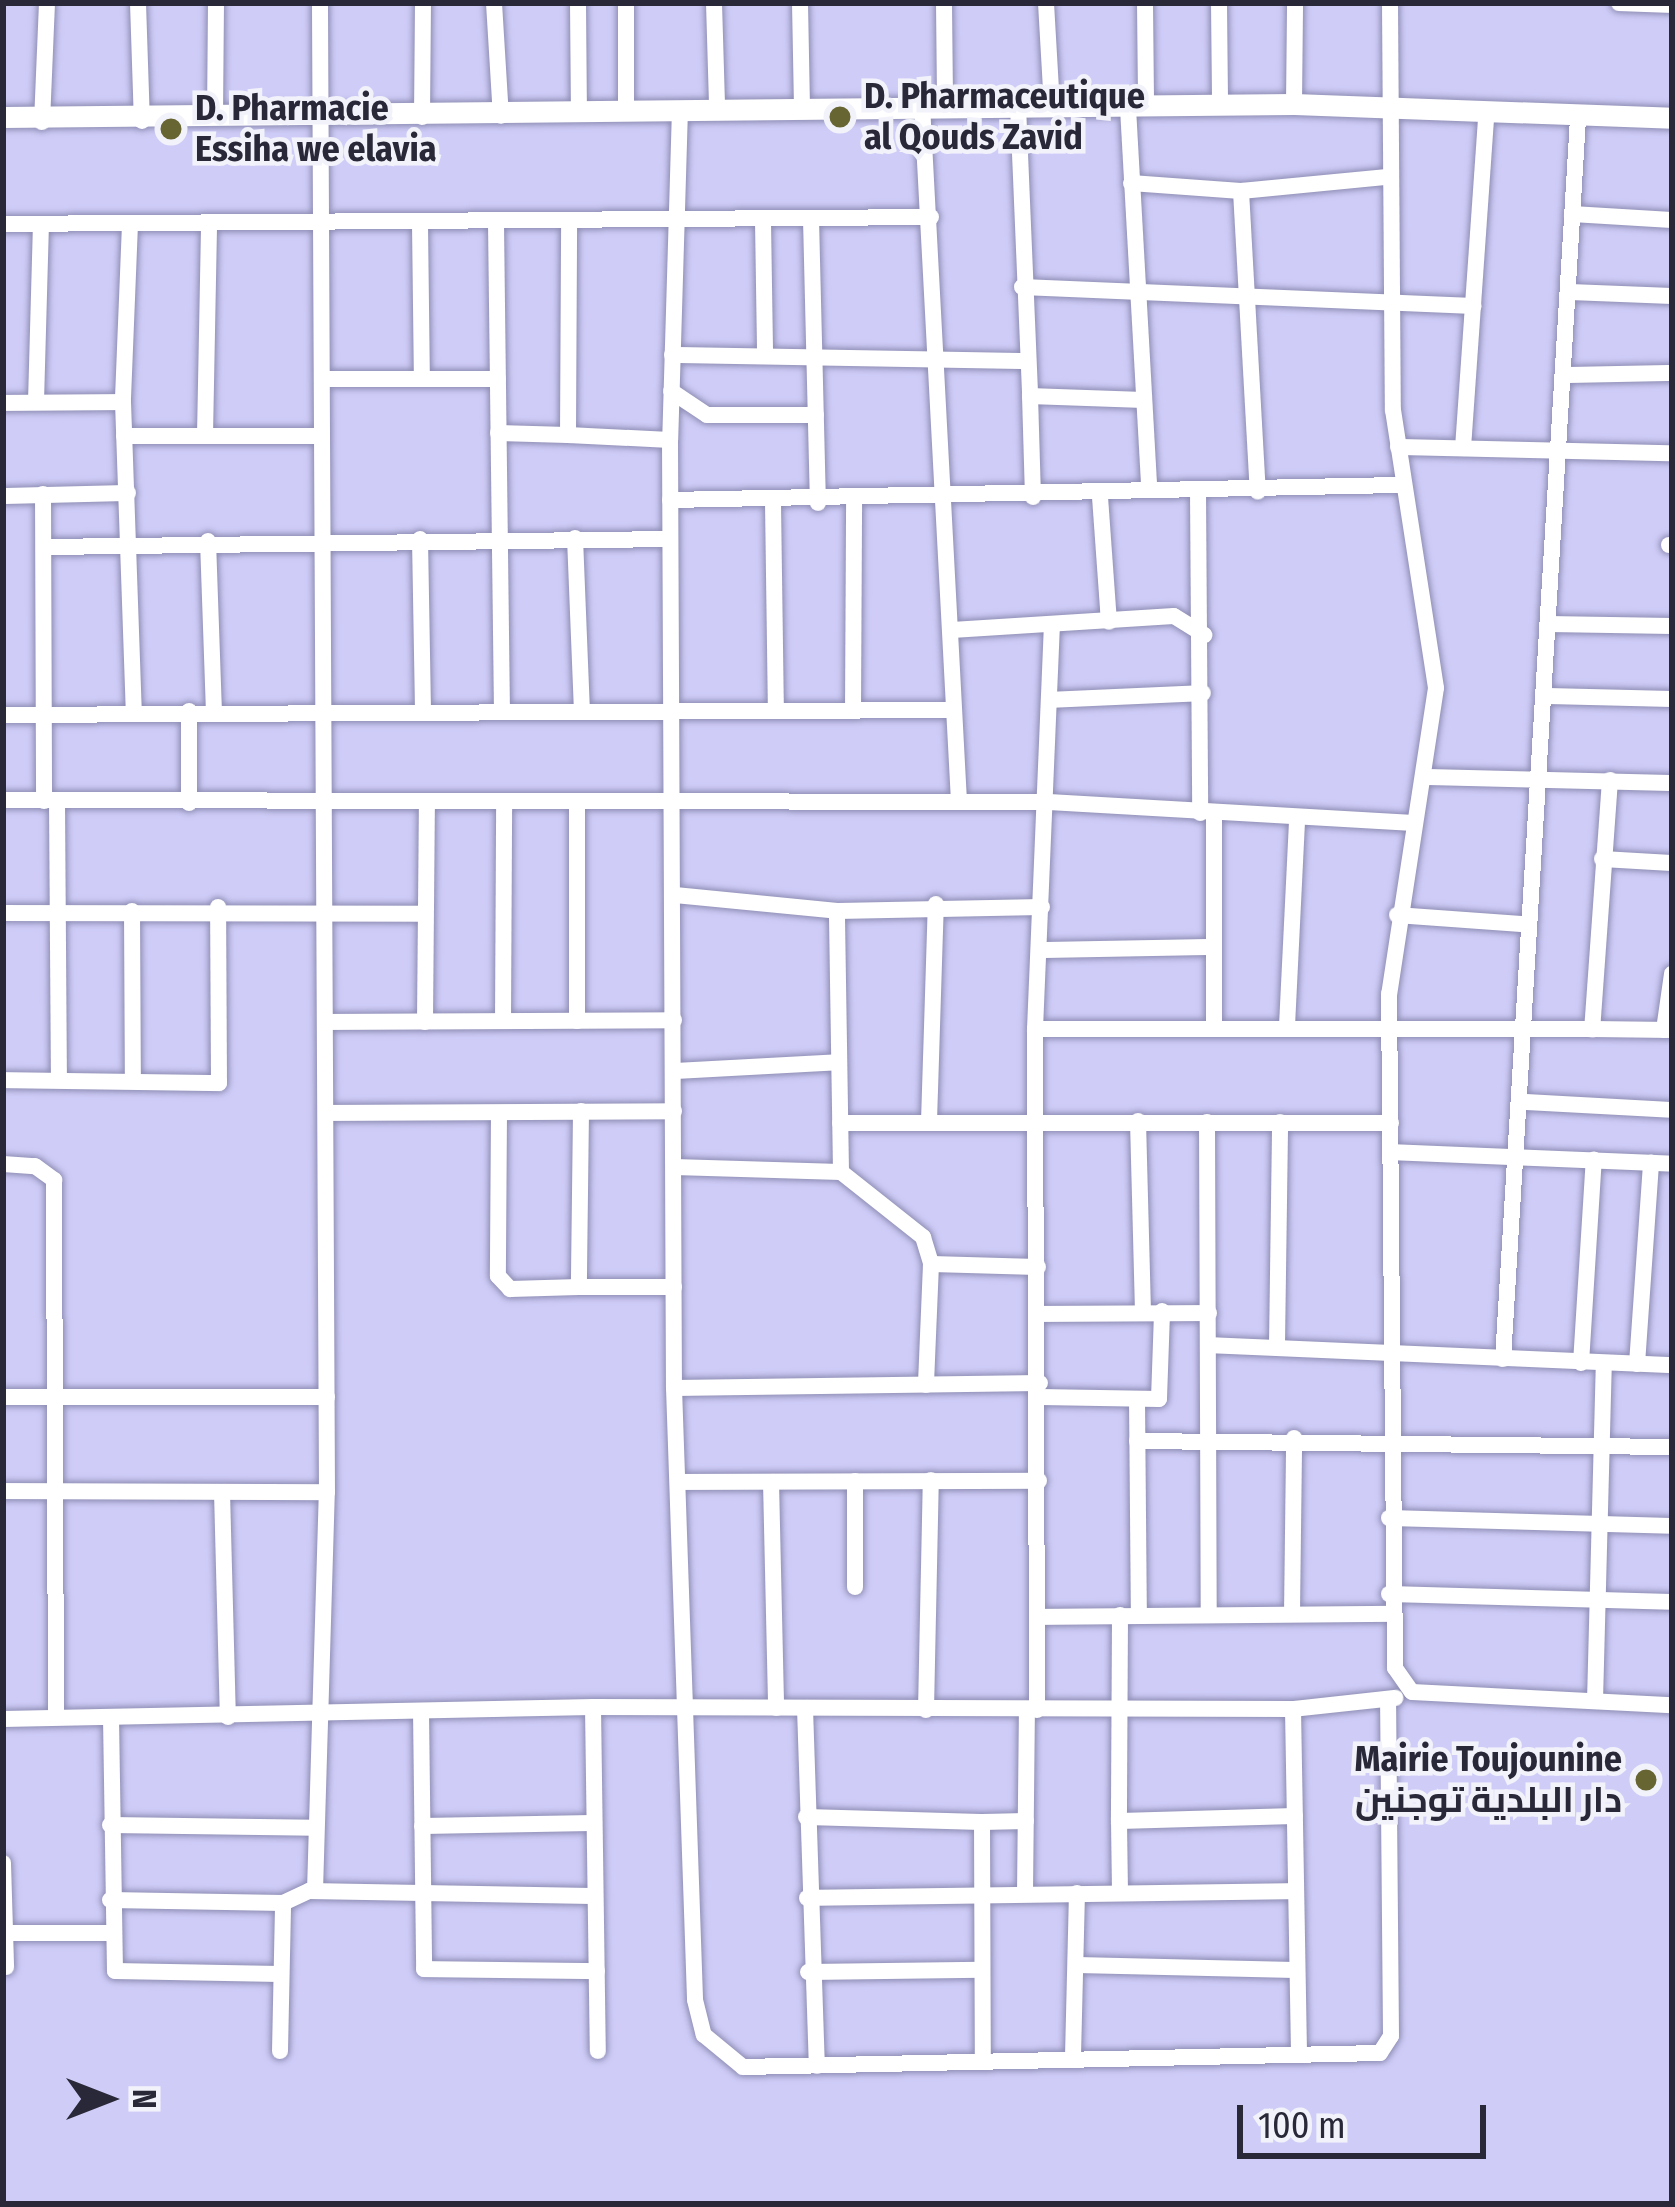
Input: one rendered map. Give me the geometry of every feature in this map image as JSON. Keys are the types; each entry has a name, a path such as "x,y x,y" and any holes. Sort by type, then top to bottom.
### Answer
{"street":[{"path":"42,122 47,3"},
{"path":"138,3 142,121"},
{"path":"215,117 216,3"},
{"path":"315,1891 314,1828 326,1713 327,1492 320,3"},
{"path":"422,117 424,3"},
{"path":"494,3 501,116"},
{"path":"578,3 579,109"},
{"path":"626,3 626,107"},
{"path":"714,3 717,106"},
{"path":"800,3 802,107"},
{"path":"944,3 945,106"},
{"path":"1046,3 1052,106"},
{"path":"1145,3 1131,183 1134,296 1149,486"},
{"path":"1219,3 1220,104"},
{"path":"1294,104 1295,3"},
{"path":"1390,3 1387,177 1398,447 1434,657 1426,777 1397,915 1389,1025 1389,1594 1396,1668 1412,1692"},
{"path":"1619,3 1672,5"},
{"path":"3,117 42,122 142,121 501,116 626,107 1294,104 1486,117 1672,118"},
{"path":"922,105 942,360 959,801"},
{"path":"1018,106 1033,497"},
{"path":"680,110 670,440 675,713 674,1388 699,2022 743,2067 983,2057 1299,2054 1389,2046 1388,1701"},
{"path":"1463,448 1486,117"},
{"path":"1503,1359 1526,1102 1524,924 1548,696 1548,624 1563,451 1577,117"},
{"path":"1131,183 1241,191 1387,177"},
{"path":"1241,191 1258,492"},
{"path":"1572,214 1672,220"},
{"path":"3,224 931,217"},
{"path":"811,219 818,503"},
{"path":"763,220 765,354"},
{"path":"496,223 502,711"},
{"path":"568,223 568,435"},
{"path":"130,224 123,402 134,712"},
{"path":"420,224 422,379"},
{"path":"36,402 40,225"},
{"path":"205,436 209,225"},
{"path":"1022,287 1247,301 1474,306"},
{"path":"1570,292 1672,296"},
{"path":"672,356 814,354 1027,361"},
{"path":"1564,375 1672,374"},
{"path":"322,379 497,379"},
{"path":"671,391 707,415 816,415"},
{"path":"1030,395 1142,400"},
{"path":"3,404 123,402"},
{"path":"498,433 670,440"},
{"path":"124,436 322,436"},
{"path":"1398,447 1672,453"},
{"path":"670,500 818,503 1100,497 1149,486 1258,492 1401,485"},
{"path":"1198,492 1214,1026"},
{"path":"3,496 128,493"},
{"path":"43,494 45,713 59,1079"},
{"path":"1100,497 1109,622"},
{"path":"853,710 854,502"},
{"path":"773,503 776,711"},
{"path":"45,547 498,536 670,539"},
{"path":"574,538 582,712"},
{"path":"420,539 423,711"},
{"path":"208,541 214,711"},
{"path":"952,630 1052,630 1174,616 1204,635"},
{"path":"1548,624 1672,626"},
{"path":"1024,1894 1039,1481 1035,1029 1052,630"},
{"path":"1050,700 1203,693"},
{"path":"1548,696 1672,699"},
{"path":"3,715 952,710"},
{"path":"189,711 189,803"},
{"path":"1426,777 1672,783"},
{"path":"1592,1029 1610,780"},
{"path":"3,800 326,805 675,797 1048,802 1207,815 1414,823"},
{"path":"503,1021 504,801"},
{"path":"577,801 577,1021"},
{"path":"425,1022 427,803"},
{"path":"1287,1025 1297,819"},
{"path":"1602,859 1672,863"},
{"path":"675,896 837,911 936,904 1042,907"},
{"path":"929,1122 936,904"},
{"path":"3,913 218,907 424,914"},
{"path":"3,1080 211,1086 223,1075 218,907"},
{"path":"132,911 133,1081"},
{"path":"837,911 841,1172"},
{"path":"1397,915 1524,924"},
{"path":"1040,950 1213,947"},
{"path":"1035,1029 1389,1025 1668,1030 1672,974"},
{"path":"326,1022 674,1020"},
{"path":"674,1071 839,1062"},
{"path":"1526,1102 1672,1110"},
{"path":"580,1111 580,1287"},
{"path":"326,1113 674,1111"},
{"path":"499,1113 497,1276 510,1289 674,1287"},
{"path":"674,1388 926,1385 1159,1400 1138,1121"},
{"path":"1207,1122 1209,1615"},
{"path":"1277,1345 1280,1122"},
{"path":"840,1123 1391,1123"},
{"path":"1390,1152 1672,1164"},
{"path":"1581,1363 1594,1159"},
{"path":"1637,1364 1651,1162"},
{"path":"3,1164 35,1166 54,1180 50,1493 56,1717"},
{"path":"674,1167 841,1172 912,1225 931,1264 926,1385"},
{"path":"931,1264 1038,1267"},
{"path":"1039,1314 1209,1313"},
{"path":"1209,1345 1389,1348 1503,1359 1672,1365"},
{"path":"1595,1701 1604,1364"},
{"path":"3,1397 327,1396"},
{"path":"1120,1892 1121,1711 1137,1400"},
{"path":"1292,1614 1294,1438"},
{"path":"1137,1441 1390,1439 1672,1447"},
{"path":"926,1710 931,1480"},
{"path":"855,1481 855,1587"},
{"path":"678,1483 1039,1481"},
{"path":"770,1482 776,1708"},
{"path":"3,1490 327,1492"},
{"path":"222,1492 228,1717"},
{"path":"1389,1518 1672,1526"},
{"path":"1389,1594 1672,1602"},
{"path":"1037,1617 1390,1614"},
{"path":"3,1719 593,1707 1293,1709 1388,1701 1412,1692 1672,1705"},
{"path":"593,1707 592,1896 598,2051"},
{"path":"806,1708 808,1972 817,2066"},
{"path":"1293,1709 1299,2054"},
{"path":"421,1711 422,1897 428,1971 597,1972"},
{"path":"110,1717 110,1933 119,1976 280,1974"},
{"path":"1120,1821 1295,1816"},
{"path":"806,1817 1026,1821"},
{"path":"982,1822 983,2057"},
{"path":"422,1826 592,1823"},
{"path":"110,1826 314,1828"},
{"path":"3,1863 6,1967"},
{"path":"110,1900 284,1903 315,1891 422,1897 592,1896"},
{"path":"807,1898 1296,1891"},
{"path":"1072,2056 1077,1893"},
{"path":"280,2051 284,1903"},
{"path":"6,1934 110,1933"},
{"path":"1077,1965 1295,1970"},
{"path":"808,1972 982,1970"}],"place":[{"name":"D. Pharmaceutique al Qouds Zavid","path":"840,117"},
{"name":"D. Pharmacie Essiha we elavia","path":"171,129"},
{"name":"Mairie Toujounine دار البلدية توجنين","path":"1646,1780"}]}
